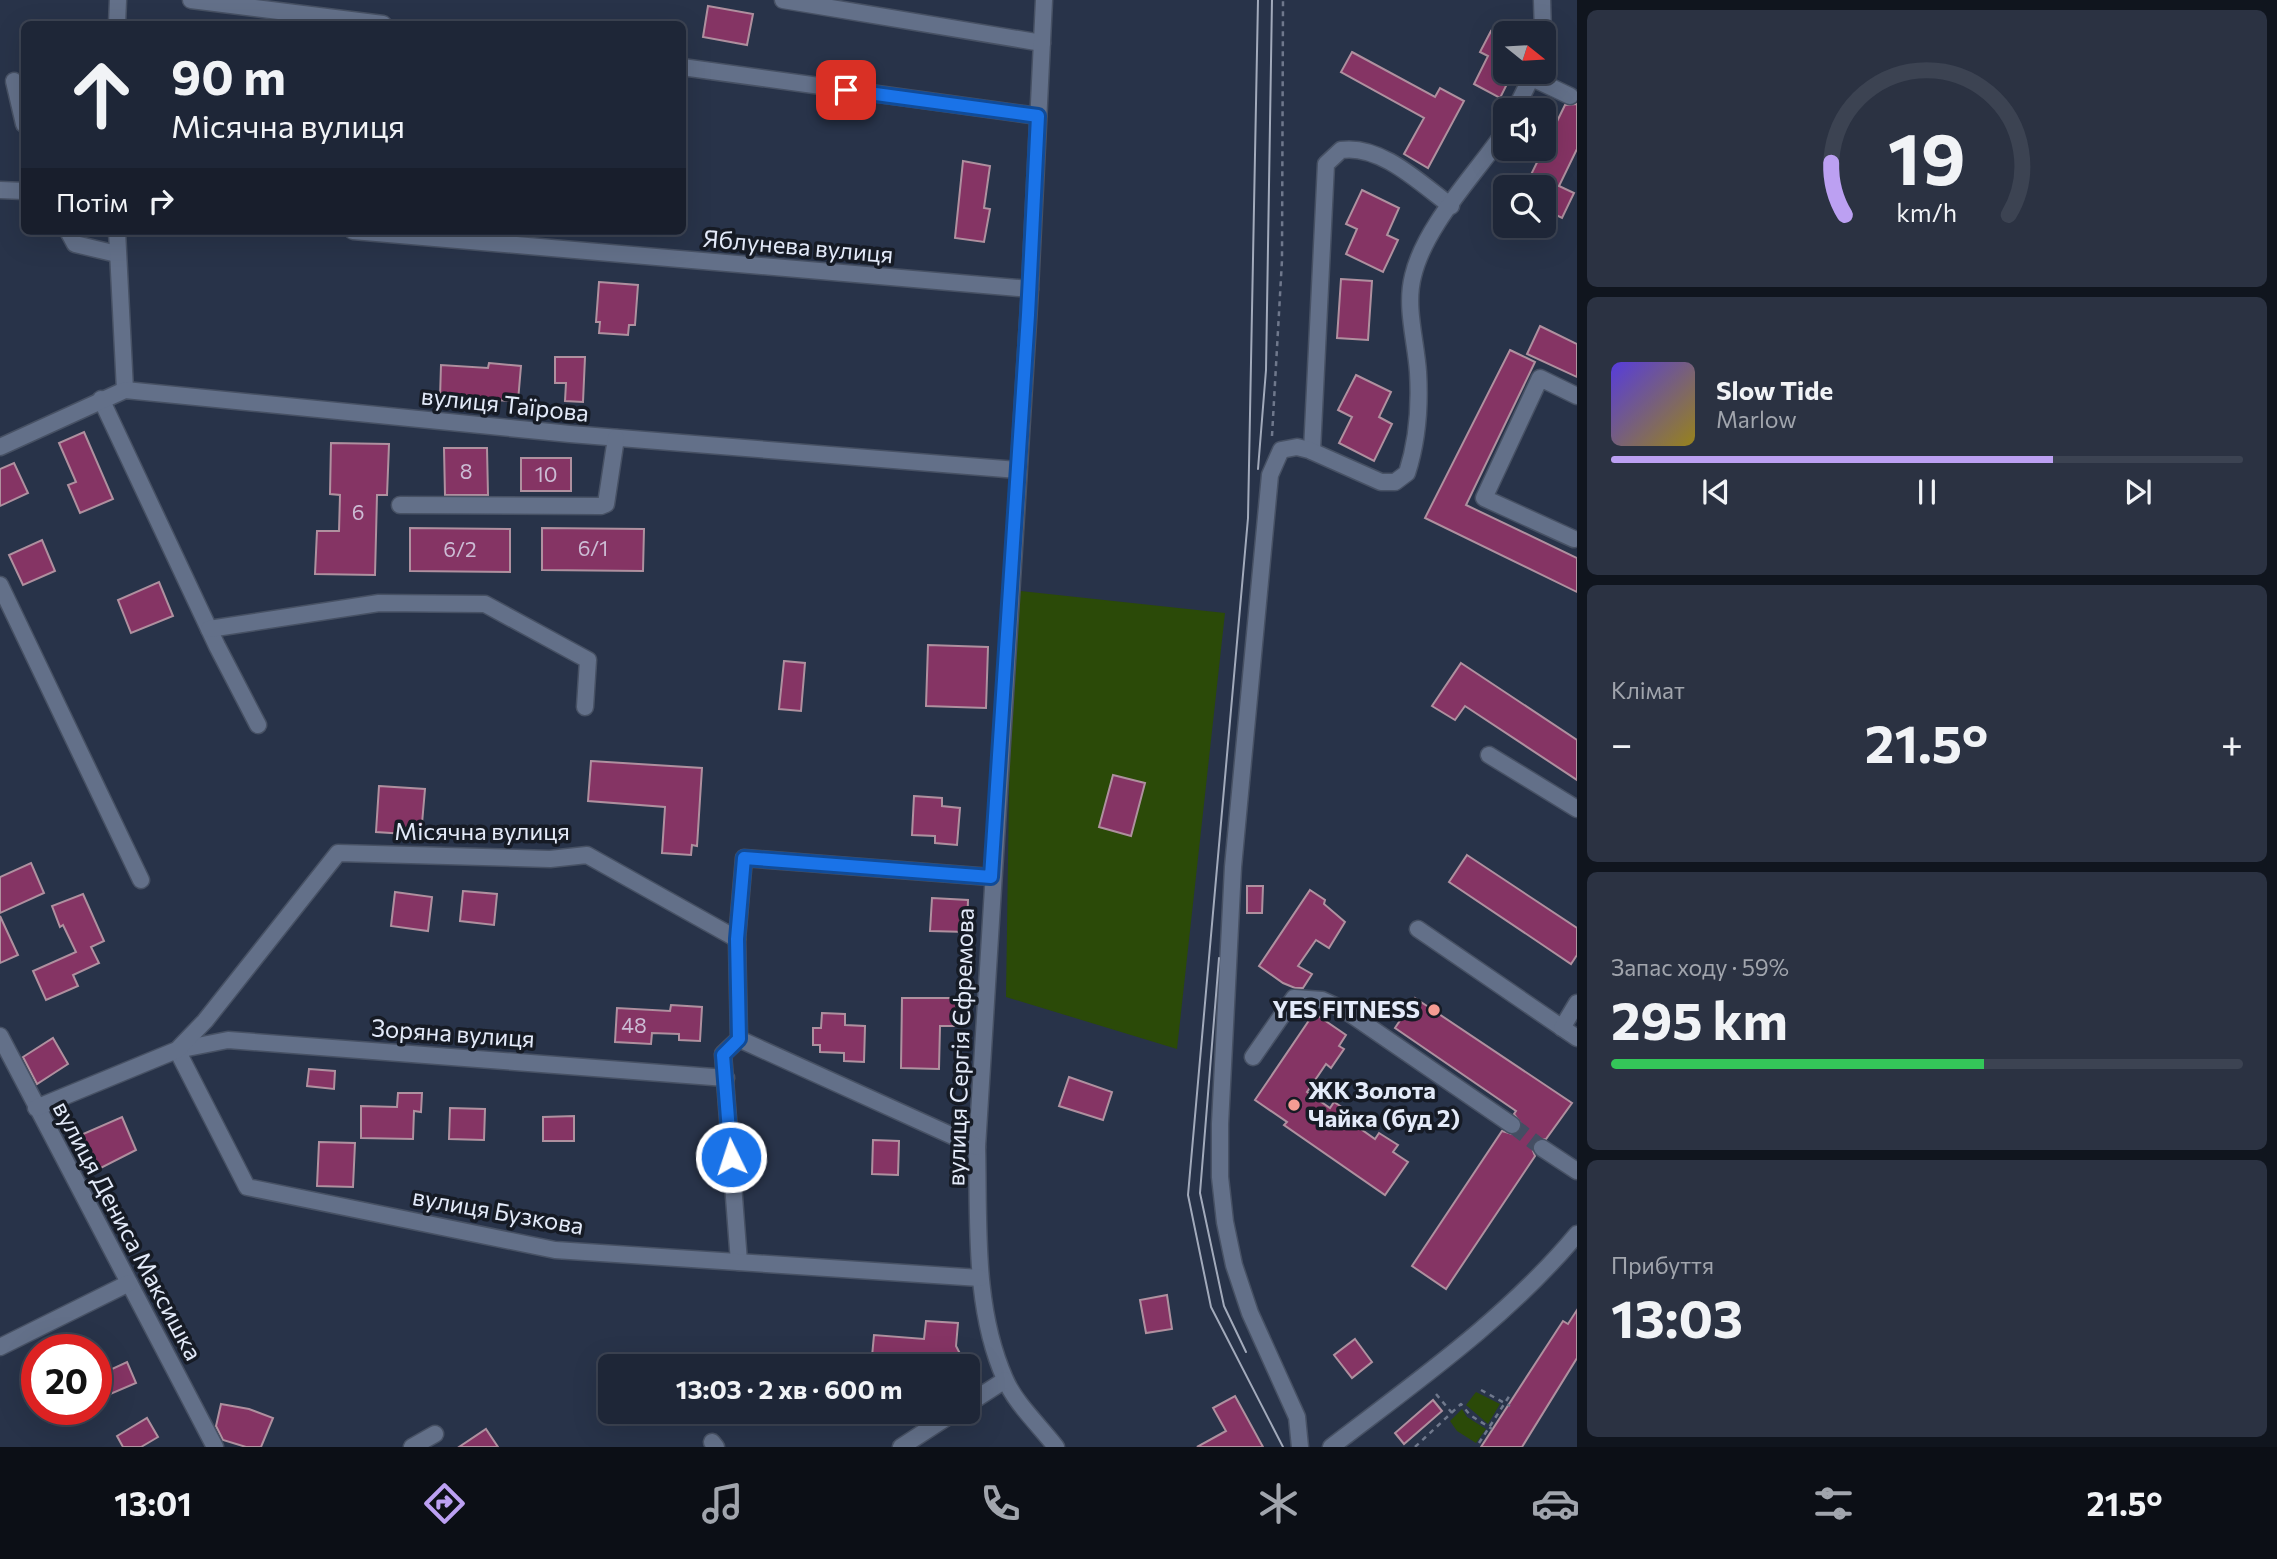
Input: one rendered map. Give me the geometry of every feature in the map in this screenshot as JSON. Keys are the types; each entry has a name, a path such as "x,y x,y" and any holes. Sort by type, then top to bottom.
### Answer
{"street":[{"path":"117,21 118,0"},
{"path":"191,0 359,21"},
{"path":"783,0 1042,43"},
{"name":"вулиця Сергія Єфремова","path":"1044,0 1030,289 976,1147 981,1278 992,1336 1005,1380 1056,1447"},
{"path":"1542,0 1543,21"},
{"path":"686,68 1038,116"},
{"path":"14,81 21,111"},
{"path":"1549,84 1570,96"},
{"path":"1300,1447 1297,1417 1250,1313 1234,1265 1225,1222 1220,1177 1220,1124 1233,867 1270,475 1281,450 1297,447 1381,482 1395,482 1408,474 1417,428 1418,373 1410,294 1413,276 1428,238 1493,148"},
{"path":"1312,451 1326,164 1341,149 1366,152 1404,171 1451,206"},
{"path":"0,190 21,191"},
{"path":"70,235 75,244 117,254"},
{"path":"117,235 125,390"},
{"name":"Яблунева вулиця","path":"400,235 1030,289"},
{"path":"1576,537 1484,498 1540,379 1577,396"},
{"name":"вулиця Таїрова","path":"0,447 125,390 616,438 1018,470"},
{"path":"101,399 209,629 258,725"},
{"path":"400,505 601,506 606,504 610,494 616,438"},
{"path":"0,585 141,880"},
{"path":"209,629 379,603 485,604 588,660 585,708"},
{"path":"1489,755 1577,809"},
{"name":"Місячна вулиця","path":"177,1050 205,1021 338,853 550,859 587,855 737,939"},
{"path":"739,1262 723,1055 739,1039 737,939 744,858 991,877"},
{"path":"1418,929 1577,1038"},
{"path":"1253,1057 1294,998 1322,1000 1346,1011 1512,1125"},
{"path":"1562,1028 1577,1003"},
{"name":"вулиця Дениса Максишка","path":"0,1036 215,1447"},
{"path":"739,1039 976,1147"},
{"name":"Зоряна вулиця","path":"177,1050 228,1040 726,1078"},
{"path":"36,1108 177,1050"},
{"name":"вулиця Бузкова","path":"177,1050 247,1187 555,1250 981,1278"},
{"path":"1542,1148 1577,1171"},
{"path":"1331,1447 1352,1441 1522,1294 1577,1234"},
{"path":"0,1347 129,1283"},
{"path":"980,1396 1005,1380"},
{"path":"901,1447 936,1424"},
{"path":"412,1447 435,1434"}],"path":[{"path":"1272,448 1282,260 1283,0"},
{"path":"1480,1390 1510,1406"},
{"path":"1436,1394 1452,1413"},
{"path":"1479,1443 1510,1395"},
{"path":"1415,1447 1461,1405 1470,1415 1490,1428"}],"green space":[{"path":"1012,590 1225,613 1177,1049 1006,997"},
{"path":"1476,1392 1500,1404 1488,1424 1466,1405"},
{"path":"1462,1409 1467,1417 1486,1429 1476,1443 1457,1431 1450,1421"}],"building":[{"path":"708,6 753,14 747,45 703,37"},
{"path":"1491,31 1493,32 1493,84 1507,84 1500,98 1474,84 1488,56 1480,52"},
{"path":"1352,52 1435,97 1440,88 1464,101 1428,168 1404,154 1424,118 1341,72"},
{"path":"1577,104 1577,149 1559,186 1574,193 1562,218 1556,215 1556,175 1531,175 1538,161 1556,161 1556,123 1565,105"},
{"path":"963,161 990,166 984,208 990,209 984,242 955,238"},
{"path":"1362,190 1399,208 1387,235 1398,240 1383,272 1346,254 1357,229 1346,224"},
{"path":"1341,279 1372,281 1368,340 1337,338"},
{"path":"599,282 638,285 635,325 629,325 628,335 599,333 600,322 596,322"},
{"path":"1540,326 1577,344 1577,377 1527,354"},
{"path":"1510,350 1535,362 1466,505 1577,558 1577,592 1425,518"},
{"path":"555,357 585,357 583,402 565,401 566,383 555,383"},
{"path":"489,363 521,366 518,401 440,398 441,365 488,368"},
{"path":"1356,375 1391,392 1379,417 1392,424 1374,461 1339,443 1352,417 1338,410"},
{"path":"84,432 113,499 80,513 68,485 76,482 59,443"},
{"path":"331,443 389,444 387,495 377,495 375,575 315,574 317,531 339,531 340,495 330,494"},
{"path":"444,448 487,448 488,495 445,495"},
{"path":"521,458 571,458 571,491 521,491"},
{"path":"14,463 28,493 0,506 0,469"},
{"path":"410,528 510,529 510,572 410,571"},
{"path":"542,528 644,529 643,571 542,570"},
{"path":"42,540 55,571 23,585 9,555"},
{"path":"159,582 173,616 131,633 118,600"},
{"path":"928,645 988,647 986,708 926,706"},
{"path":"784,661 805,663 801,711 779,709"},
{"path":"1461,663 1577,740 1577,780 1465,706 1455,720 1432,706"},
{"path":"591,761 702,768 697,846 692,845 691,855 662,853 665,807 588,801"},
{"path":"1113,775 1145,783 1131,836 1099,827"},
{"path":"379,786 425,789 421,835 376,832"},
{"path":"914,796 942,798 942,806 960,808 957,845 935,843 935,836 912,835"},
{"path":"1467,855 1577,928 1577,955 1571,964 1449,882"},
{"path":"31,863 44,893 0,913 0,877"},
{"path":"1247,886 1263,886 1262,913 1247,913"},
{"path":"1310,890 1325,900 1324,904 1345,922 1329,948 1316,940 1298,966 1312,974 1303,988 1295,988 1259,966"},
{"path":"463,891 497,894 494,925 460,921"},
{"path":"395,892 432,897 428,931 391,926"},
{"path":"83,894 104,941 91,947 99,963 73,975 78,986 46,1000 33,971 76,952 63,925 60,927 52,906"},
{"path":"932,898 968,900 967,932 930,931"},
{"path":"0,916 18,955 0,963"},
{"path":"902,998 957,998 956,1026 940,1026 939,1069 901,1068"},
{"path":"1415,998 1572,1103 1546,1139 1534,1142 1532,1148 1535,1156 1446,1289 1412,1266 1502,1131 1516,1135 1522,1125 1514,1114 1516,1111 1395,1028"},
{"path":"671,1005 702,1007 700,1041 679,1040 679,1034 652,1033 651,1044 615,1042 617,1008 670,1011"},
{"path":"822,1013 845,1014 845,1025 865,1026 864,1062 844,1061 844,1053 820,1052 820,1045 813,1045 813,1028 821,1028"},
{"name":"ЖК Золота Чайка (буд 2)","path":"1314,1013 1346,1035 1339,1046 1344,1049 1331,1068 1326,1064 1307,1092 1330,1108 1334,1102 1352,1114 1348,1120 1375,1139 1379,1133 1398,1145 1393,1152 1408,1162 1385,1195 1284,1125 1287,1122 1255,1100"},
{"path":"53,1038 68,1064 37,1084 23,1057"},
{"path":"309,1069 335,1071 334,1089 307,1086"},
{"path":"1069,1077 1112,1092 1103,1120 1059,1106"},
{"path":"398,1093 422,1093 421,1112 414,1111 413,1139 361,1138 361,1106 397,1107"},
{"path":"450,1108 485,1109 484,1140 449,1139"},
{"path":"574,1116 574,1141 543,1141 543,1117"},
{"path":"122,1117 136,1150 91,1173 74,1138"},
{"path":"873,1140 899,1141 898,1175 872,1174"},
{"path":"319,1142 355,1143 353,1187 317,1186"},
{"path":"1167,1295 1172,1329 1146,1333 1140,1300"},
{"path":"1577,1310 1577,1358 1522,1447 1481,1447 1563,1321 1568,1324"},
{"path":"926,1321 958,1323 956,1346 960,1354 872,1354 874,1335 924,1339"},
{"path":"1355,1339 1372,1362 1352,1378 1334,1355"},
{"path":"127,1362 136,1383 112,1393 112,1369"},
{"path":"1235,1396 1263,1447 1197,1447 1226,1431 1213,1408"},
{"path":"1433,1400 1442,1411 1404,1444 1395,1433"},
{"path":"221,1404 249,1409 273,1418 261,1447 246,1447 223,1440 216,1426"},
{"path":"147,1418 158,1437 141,1447 123,1447 117,1436"},
{"path":"486,1429 498,1447 459,1447"}],"tunnel":[{"path":"1512,1125 1542,1148"}],"tram line":[{"path":"1258,0 1248,518 1188,1195 1211,1307 1283,1447"},
{"path":"1258,469 1266,370 1272,0"},
{"path":"1219,958 1200,1193 1224,1306 1246,1352"}],"place":[{"name":"YES FITNESS","path":"1434,1010"},
{"name":"ЖК Золота Чайка (буд 2)","path":"1294,1105"}],"route":[{"path":"731,1157 723,1055 739,1039 737,939 744,858 991,877 1028,315 1038,116 846,90"}]}
